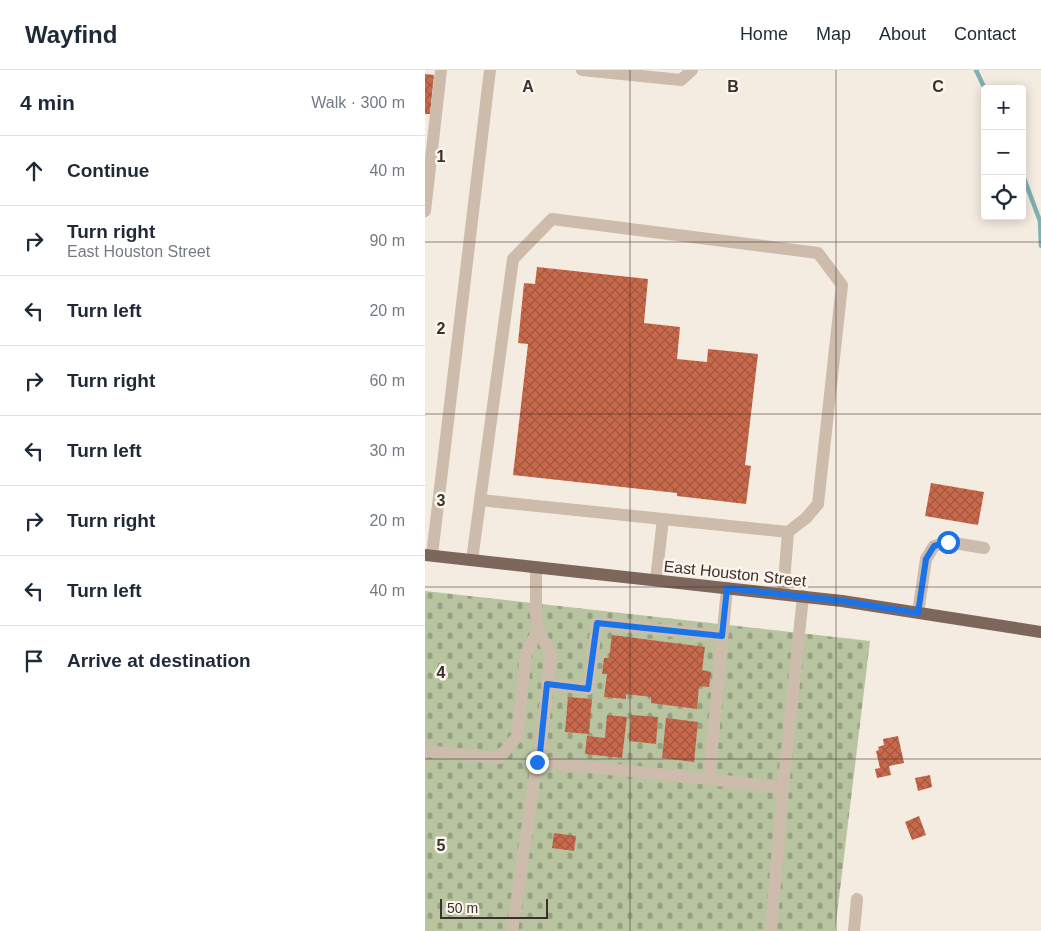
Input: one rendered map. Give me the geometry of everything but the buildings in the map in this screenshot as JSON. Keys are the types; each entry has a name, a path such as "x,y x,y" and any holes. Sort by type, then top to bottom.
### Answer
{"main road":[{"name":"East Houston Street","path":"429,555 803,596 1041,632"}],"lane":[{"path":"425,211 430,126 441,70"},
{"path":"429,555 490,70"},
{"path":"582,70 681,80 692,70"},
{"path":"473,560 480,500 513,259 552,220 818,253 842,286 818,504 806,518 788,532 480,500"},
{"path":"656,580 663,519"},
{"path":"783,594 788,532"},
{"path":"918,613 926,559 934,546 948,542 984,548"},
{"path":"512,931 537,762 540,753 551,654 538,630 536,567"},
{"path":"709,779 727,588"},
{"path":"771,931 783,788 803,596"},
{"path":"547,684 588,689 597,623 722,636"},
{"path":"425,751 499,758 517,737 526,654 538,630"},
{"path":"537,762 783,788"},
{"path":"854,931 857,899"}],"green space":[{"path":"425,591 870,641 835,931 425,931"}],"waterway":[{"path":"976,70 983,85"},
{"path":"1023,175 1040,221 1041,246"}],"route":[{"path":"537,762 540,753 547,684 588,689 597,623 722,636 727,588 842,601 918,613 926,559 934,546 948,542"}]}
